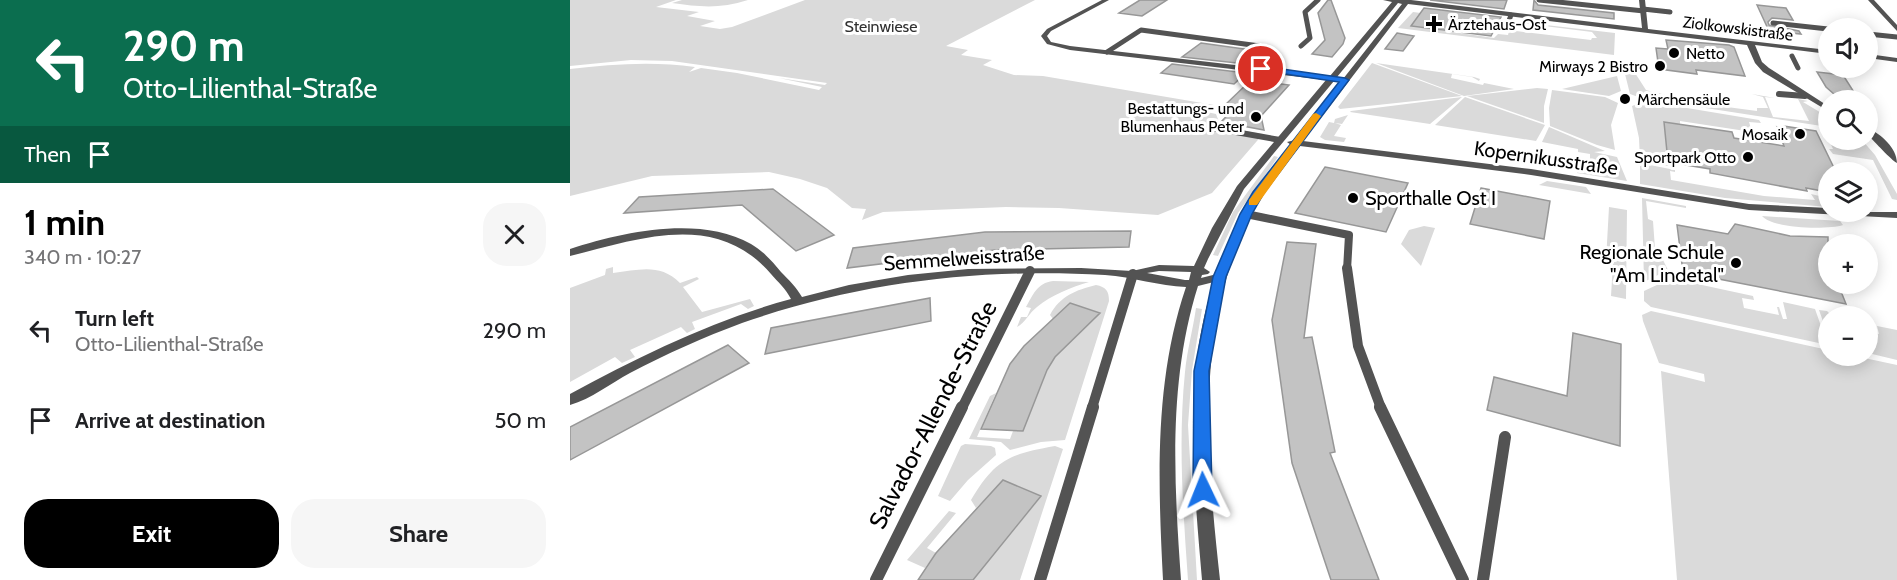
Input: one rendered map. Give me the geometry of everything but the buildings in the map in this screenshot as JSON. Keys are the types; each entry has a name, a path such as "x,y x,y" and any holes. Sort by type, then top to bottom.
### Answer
{"street":[{"path":"1106,0 1049,30 1044,36 1049,43 1107,52 1345,80"},
{"path":"1386,0 1407,1"},
{"path":"1642,0 1646,34"},
{"path":"1871,0 1897,29"},
{"path":"1172,580 1168,514 1174,369 1195,277 1231,203 1280,140 1396,1"},
{"path":"1211,580 1204,511 1200,426 1202,371 1219,277 1246,214 1259,192 1407,1"},
{"name":"Ziolkowskistraße","path":"1407,1 1646,34 1818,51"},
{"path":"1750,43 1766,70 1818,103"},
{"path":"1878,57 1897,60"},
{"path":"1280,140 1297,143"},
{"path":"1878,140 1897,160"},
{"name":"Kopernikusstraße","path":"1297,143 1530,172 1604,187 1749,207 1818,211"},
{"name":"Kopernikusstraße","path":"1878,214 1897,215"},
{"path":"570,253 614,240 644,235 687,232 728,237 746,245 767,263 793,290 797,300"},
{"name":"Semmelweisstraße","path":"570,400 676,344 750,315 797,300 910,278 1030,271 1133,274 1171,282 1195,277"},
{"path":"1195,277 1219,277"}],"lane":[{"path":"1301,46 1310,38 1305,12 1318,0"},
{"path":"1539,0 1670,12"},
{"path":"1507,26 1511,15"},
{"path":"1773,22 1818,28"},
{"path":"1107,52 1141,30 1267,47"},
{"path":"1878,35 1897,37"},
{"path":"1792,56 1798,68"},
{"path":"1779,94 1805,96"},
{"path":"1213,128 1280,140"},
{"path":"1246,214 1349,235 1347,270 1358,346 1377,400 1463,580"},
{"name":"Salvador-Allende-Straße","path":"876,580 1030,271"},
{"path":"1040,580 1133,274"},
{"path":"1483,580 1505,437"}],"green space":[{"name":"Steinwiese","path":"570,0 676,0 656,7 699,12 687,16 715,21 700,26 720,29 732,27 805,0 1035,0 946,46 968,50 961,55 992,60 983,65 1014,75 1043,76 1214,105 1207,112 1216,114 1219,122 1256,128 1225,124 1222,127 1263,134 1212,193 1158,215 1006,207 883,212 862,220 866,209 852,208 827,188 769,172 652,176 570,196 570,69 664,64 695,67 689,72 701,68 819,90 822,87 779,78 825,85 827,83 672,61 631,60 570,66"},
{"path":"682,0 748,0 728,5 710,6 672,3"},
{"path":"1413,12 1421,13 1412,26 1494,38 1498,34 1508,35 1509,31 1500,29 1591,40 1597,38 1592,32 1519,23 1518,26 1513,25 1512,21 1615,33 1614,55 1398,28"},
{"path":"1622,62 1628,62 1646,90 1666,95 1667,99 1757,111 1757,108 1768,108 1763,97 1752,94 1775,98 1765,97 1773,117 1809,121 1798,99 1808,101 1803,102 1818,111 1818,125 1641,98 1630,94"},
{"path":"1372,63 1462,96 1340,109 1338,107"},
{"path":"1376,63 1474,77 1480,79 1479,81 1472,77 1452,74 1451,78 1514,89 1464,96"},
{"path":"1617,76 1621,91 1609,96 1562,89"},
{"path":"1537,88 1548,89 1544,106 1544,123 1467,96"},
{"path":"1552,90 1605,97 1618,103 1611,125 1615,150 1550,126 1549,108"},
{"path":"1462,97 1430,124 1350,112 1351,111"},
{"path":"1465,97 1545,125 1536,141 1435,125"},
{"path":"1645,101 1759,120 1761,123 1749,122 1752,132 1680,121 1680,125 1664,122 1668,166 1640,160 1639,138 1632,106"},
{"path":"1348,115 1342,124 1335,123 1341,125 1334,136 1346,138 1344,142 1325,140 1320,137 1329,122 1334,123 1335,119"},
{"path":"1549,127 1605,151 1594,152 1617,157 1627,181 1577,173 1577,171 1590,173 1590,154 1578,152 1578,149 1542,142"},
{"path":"1830,150 1871,150 1875,155 1897,194 1897,200 1892,199 1878,170 1878,162 1833,154"},
{"path":"1274,156 1278,157 1238,213 1218,256 1213,255 1233,212"},
{"path":"1640,163 1675,170 1675,172 1670,171 1671,180 1764,196 1815,200 1811,194 1818,196 1818,206 1725,198 1640,184"},
{"path":"1547,181 1586,187 1591,194 1539,185"},
{"path":"1642,198 1686,206 1686,208 1646,201 1648,219 1653,221 1655,249 1658,250 1668,270 1644,282"},
{"path":"1609,207 1627,210 1626,299 1611,296 1613,263 1606,261"},
{"path":"1762,216 1841,222 1843,225 1814,228 1777,224"},
{"path":"1424,226 1435,228 1421,266 1401,244 1409,230"},
{"path":"613,267 613,273 657,270 680,283 697,277 699,279 683,287 702,312 750,299 754,306 748,309 741,304 692,322 695,329 687,333 681,327 630,350 635,357 622,363 615,357 570,382 570,288 605,275 606,269"},
{"path":"1676,276 1702,285 1753,296 1754,300 1742,298 1744,308 1779,315 1777,307 1779,307 1783,319 1787,319 1783,302 1815,309 1818,318 1818,343 1651,307 1644,301 1644,291"},
{"path":"1053,281 1089,282 1049,299 1034,309 1022,323 1017,327 1021,317 1027,317 1031,308 1026,307 1036,290 1043,284"},
{"path":"1096,285 1106,290 1109,301 1065,440 1041,442 1010,450 1001,442 969,439 990,396 996,393 977,437 1010,439 1013,431 1023,431 1047,370 1055,357 1100,313 1070,303 1053,319 1050,315 1064,298"},
{"path":"1196,308 1202,309 1192,370 1188,425 1197,580 1188,580 1183,502 1182,424 1186,364"},
{"path":"1651,311 1818,348 1818,366 1878,366 1878,361 1897,365 1897,580 1677,580 1661,371 1705,382 1704,374 1659,363 1642,315"},
{"path":"1878,326 1897,330 1897,360 1878,355"},
{"path":"965,444 991,446 995,448 996,455 968,480 950,501 938,496 961,446"},
{"path":"1055,446 1063,449 1020,580 973,580 1041,497 1003,480 976,508 971,500 988,475 1005,461 1026,452"},
{"path":"949,511 956,513 927,548 936,553 925,568 907,560"}],"slow traffic":[{"path":"1253,202 1316,116"}],"place":[{"name":"Ärztehaus-Ost","path":"1434,24"},
{"name":"Netto","path":"1674,53"},
{"name":"Mirways 2 Bistro","path":"1660,66"},
{"name":"Märchensäule","path":"1625,99"},
{"name":"Bestattungs- und Blumenhaus Peter","path":"1256,117"},
{"name":"Mosaik","path":"1800,134"},
{"name":"Sportpark Otto","path":"1748,157"},
{"name":"Sporthalle Ost I","path":"1353,198"},
{"name":"Regionale Schule \"Am Lindetal\"","path":"1736,263"}],"route":[{"path":"1203,490 1200,426 1202,371 1211,311 1219,277 1246,214 1259,192 1345,80 1261,69"}]}
